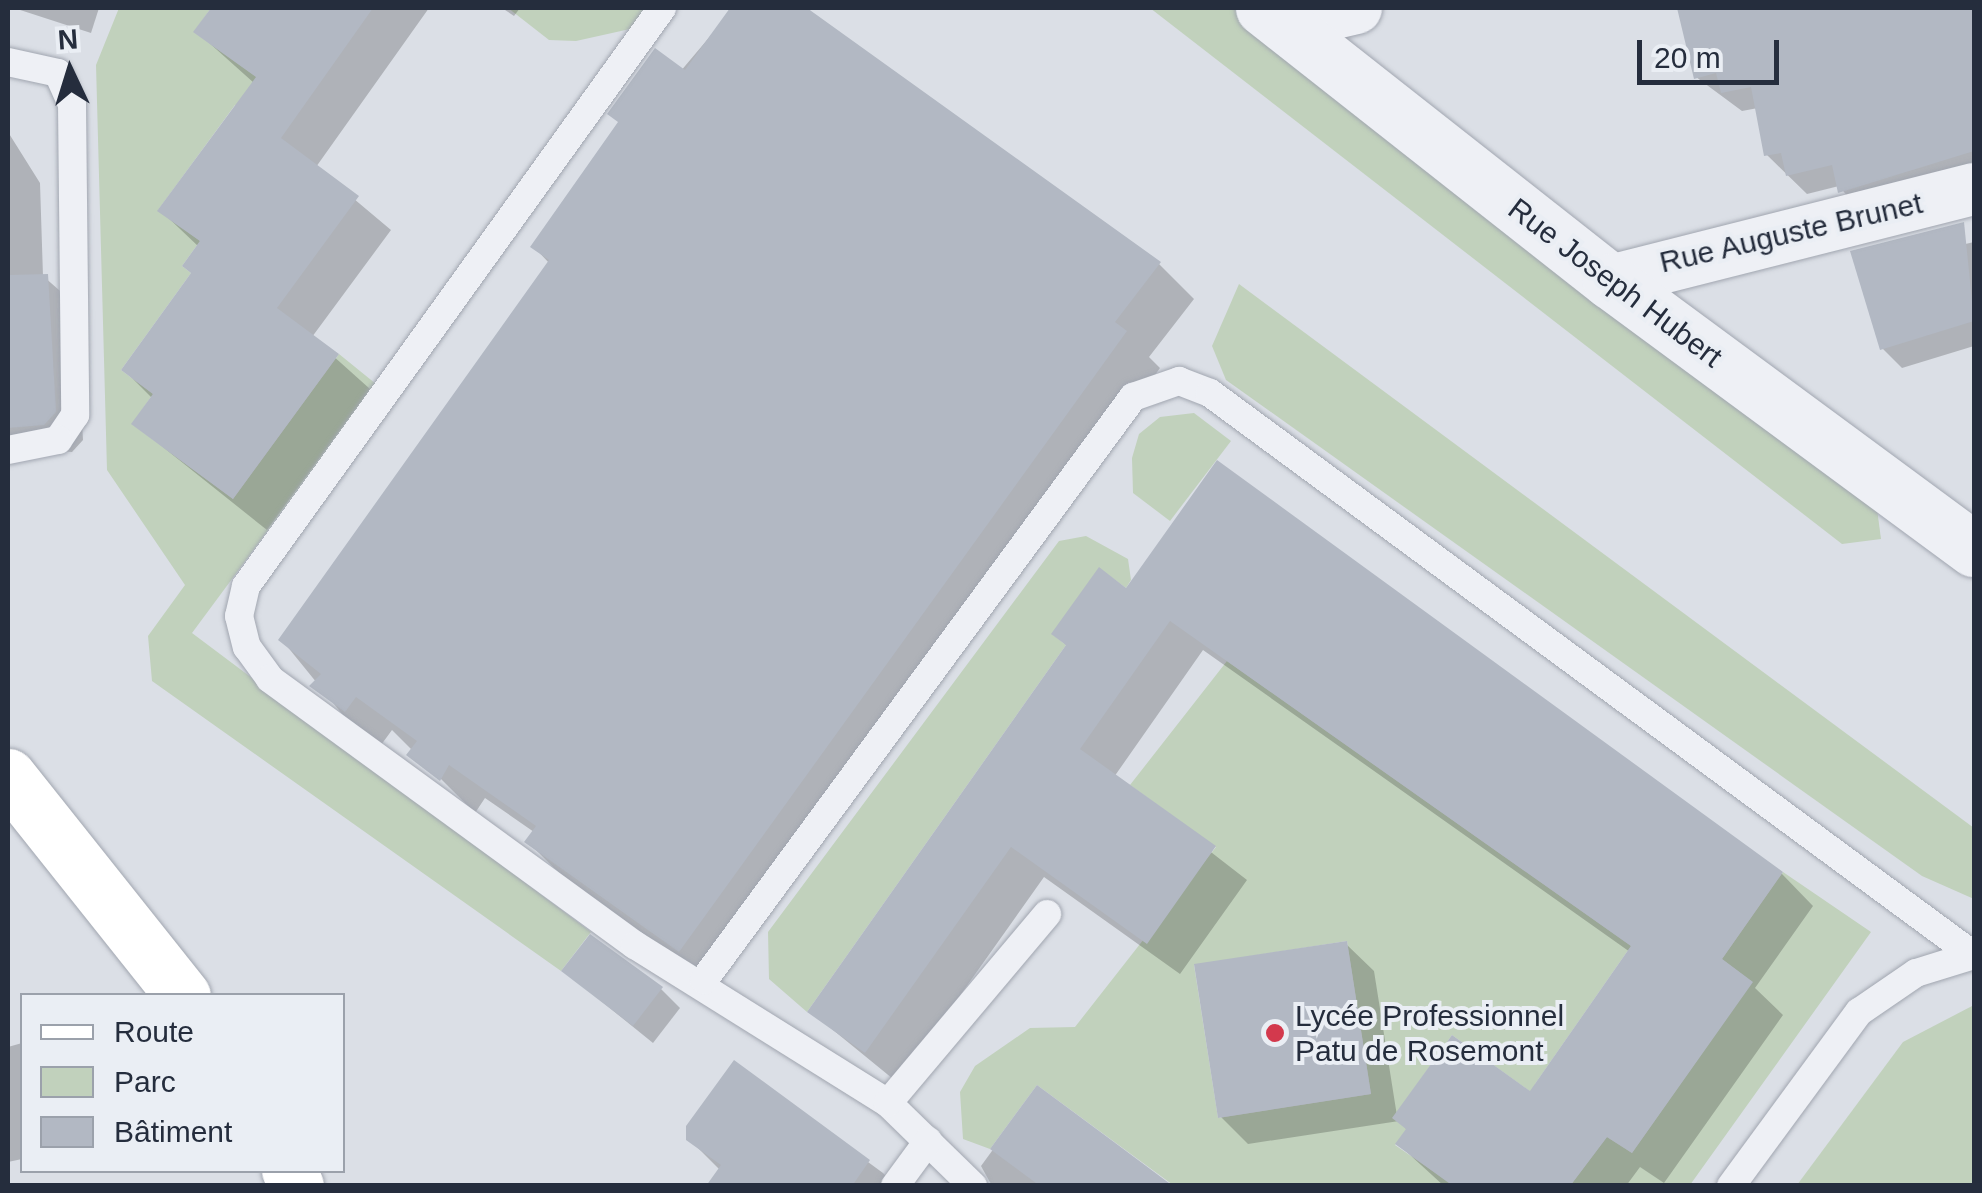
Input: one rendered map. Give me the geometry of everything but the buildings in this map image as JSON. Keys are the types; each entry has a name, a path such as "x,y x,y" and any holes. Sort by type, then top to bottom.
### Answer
{"main road":[{"path":"8,776 181,993"}],"street":[{"path":"1273,16 1356,8"},
{"name":"Rue Joseph Hubert","path":"1273,16 1610,281 1974,548"},
{"name":"Rue Auguste Brunet","path":"1610,281 1974,190"}],"lane":[{"path":"662,8 246,586 238,616 270,679 635,945 704,980 888,1103 973,1186"},
{"path":"8,62 58,74 72,104 75,414 58,440 8,450"},
{"path":"704,980 1134,397 1179,381 1210,393 1974,955"},
{"path":"888,1103 1047,914"},
{"path":"1731,1186 1860,1012 1916,973 1974,955"},
{"path":"894,1186 928,1141"}],"green space":[{"path":"119,8 211,8 194,32 301,109 235,105 158,210 200,241 182,266 191,273 121,370 153,394 132,424 233,499 339,354 376,384 192,633 591,932 561,971 152,681 148,636 185,585 107,470 96,65"},
{"path":"508,8 649,8 630,29 576,41 549,40"},
{"path":"1150,8 1256,8 1877,509 1881,539 1842,544"},
{"path":"1239,284 1974,828 1974,899 1922,876 1226,380 1212,346"},
{"path":"1194,413 1231,441 1170,521 1133,493 1132,458 1139,434 1160,417"},
{"path":"1086,536 1128,559 1131,580 1126,588 1099,568 1052,634 1066,645 807,1012 769,979 768,932 1059,541"},
{"path":"1227,661 1631,946 1535,1084 1542,1100 1452,1035 1393,1118 1407,1129 1395,1145 1453,1185 1173,1185 1037,1085 990,1149 963,1139 960,1092 975,1066 1030,1028 1075,1027 1216,847 1130,785","holes":["1347,941 1371,1094 1218,1118 1194,965"]},
{"path":"1783,872 1871,932 1690,1185 1570,1186 1607,1137 1632,1153 1752,982 1722,959"},
{"path":"1974,1005 1974,1185 1797,1185 1903,1042"}],"place":[{"name":"Lycée Professionnel Patu de Rosemont","path":"1275,1033"}]}
